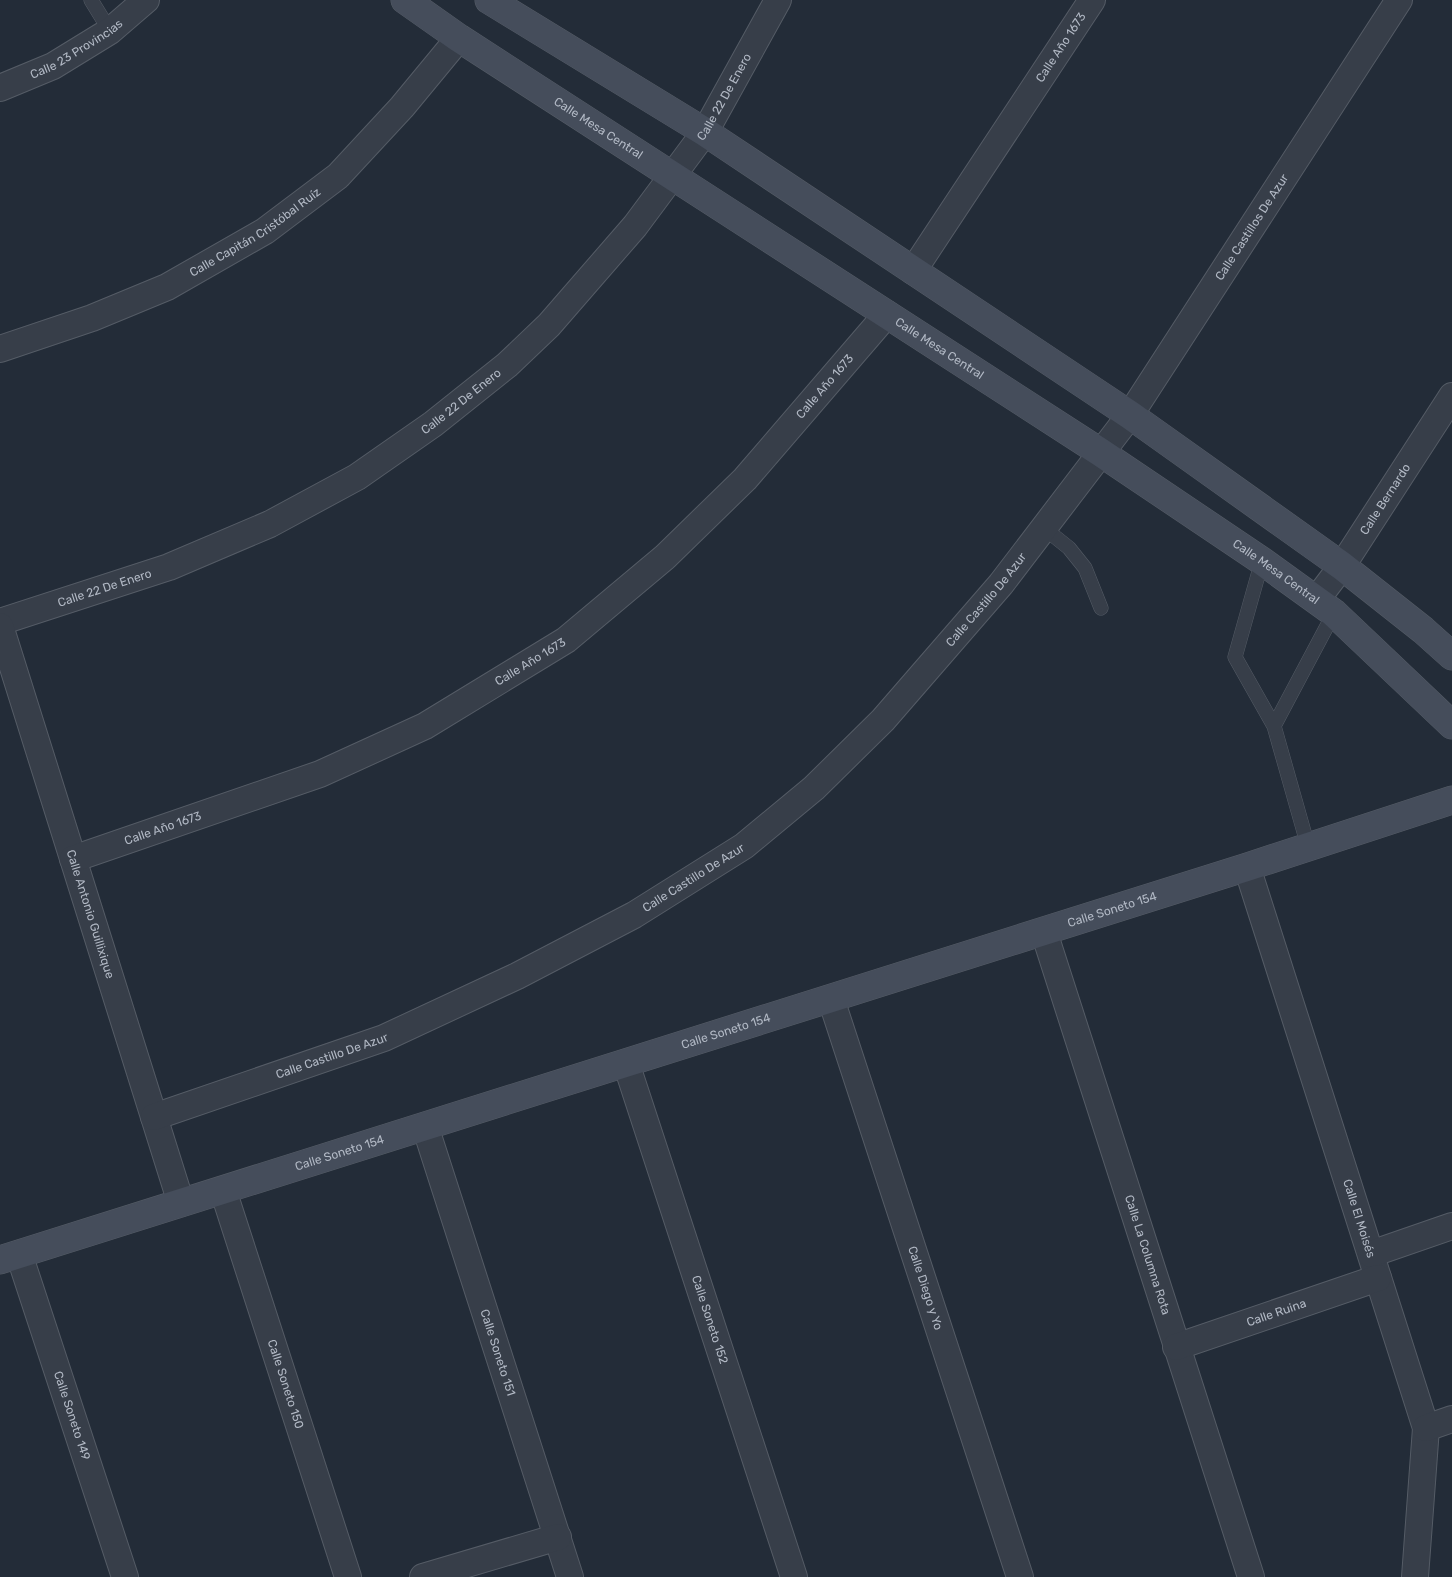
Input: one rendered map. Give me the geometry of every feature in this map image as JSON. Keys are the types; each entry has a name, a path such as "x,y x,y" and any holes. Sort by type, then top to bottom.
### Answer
{"main road":[{"name":"Calle Mesa Central","path":"405,0 459,38 673,174 1100,452 1262,561 1325,606 1452,725"},
{"path":"489,0 704,132 1130,416 1342,566 1423,630 1452,656"},
{"name":"Calle Soneto 154","path":"10,1257 1044,932 1452,800"}],"street":[{"name":"Calle 23 Provincias","path":"0,88 53,66 110,31 146,0"},
{"name":"Calle 22 De Enero","path":"0,624 169,567 270,524 357,477 433,424 507,365 549,325 635,226 704,132 778,0"},
{"name":"Calle Año 1673","path":"913,271 1092,0"},
{"name":"Calle Castillos De Azur","path":"1100,452 1130,416 1399,0"},
{"name":"Calle Capitán Cristóbal Ruíz","path":"0,349 92,318 167,287 265,231 338,176 402,107 459,38"},
{"name":"Calle Año 1673","path":"73,859 320,774 425,726 566,640 665,557 746,479 887,314"},
{"name":"Calle Bernardo","path":"1325,606 1342,566 1452,396"},
{"name":"Calle Castillo De Azur","path":"154,1118 384,1038 517,976 634,915 744,846 814,788 883,720 1001,584 1100,452"},
{"name":"Calle Antonio Guillixique","path":"0,624 181,1203"},
{"name":"Calle El Moisés","path":"1247,867 1426,1428 1415,1577"},
{"name":"Calle La Columna Rota","path":"1044,932 1251,1577"},
{"name":"Calle Diego y Yo","path":"831,999 1020,1577"},
{"name":"Calle Soneto 152","path":"626,1063 794,1577"},
{"name":"Calle Soneto 151","path":"426,1126 570,1577"},
{"name":"Calle Soneto 150","path":"223,1190 348,1577"},
{"name":"Calle Ruina","path":"1176,1347 1375,1266 1452,1226"},
{"name":"Calle Soneto 149","path":"10,1257 125,1577"},
{"path":"1426,1428 1452,1419"},
{"path":"423,1577 558,1537"}],"lane":[{"path":"91,0 110,31"},
{"path":"1044,528 1069,548 1084,568 1101,608"},
{"path":"1262,561 1235,656 1274,726 1308,846"},
{"path":"1274,726 1325,606"}]}
